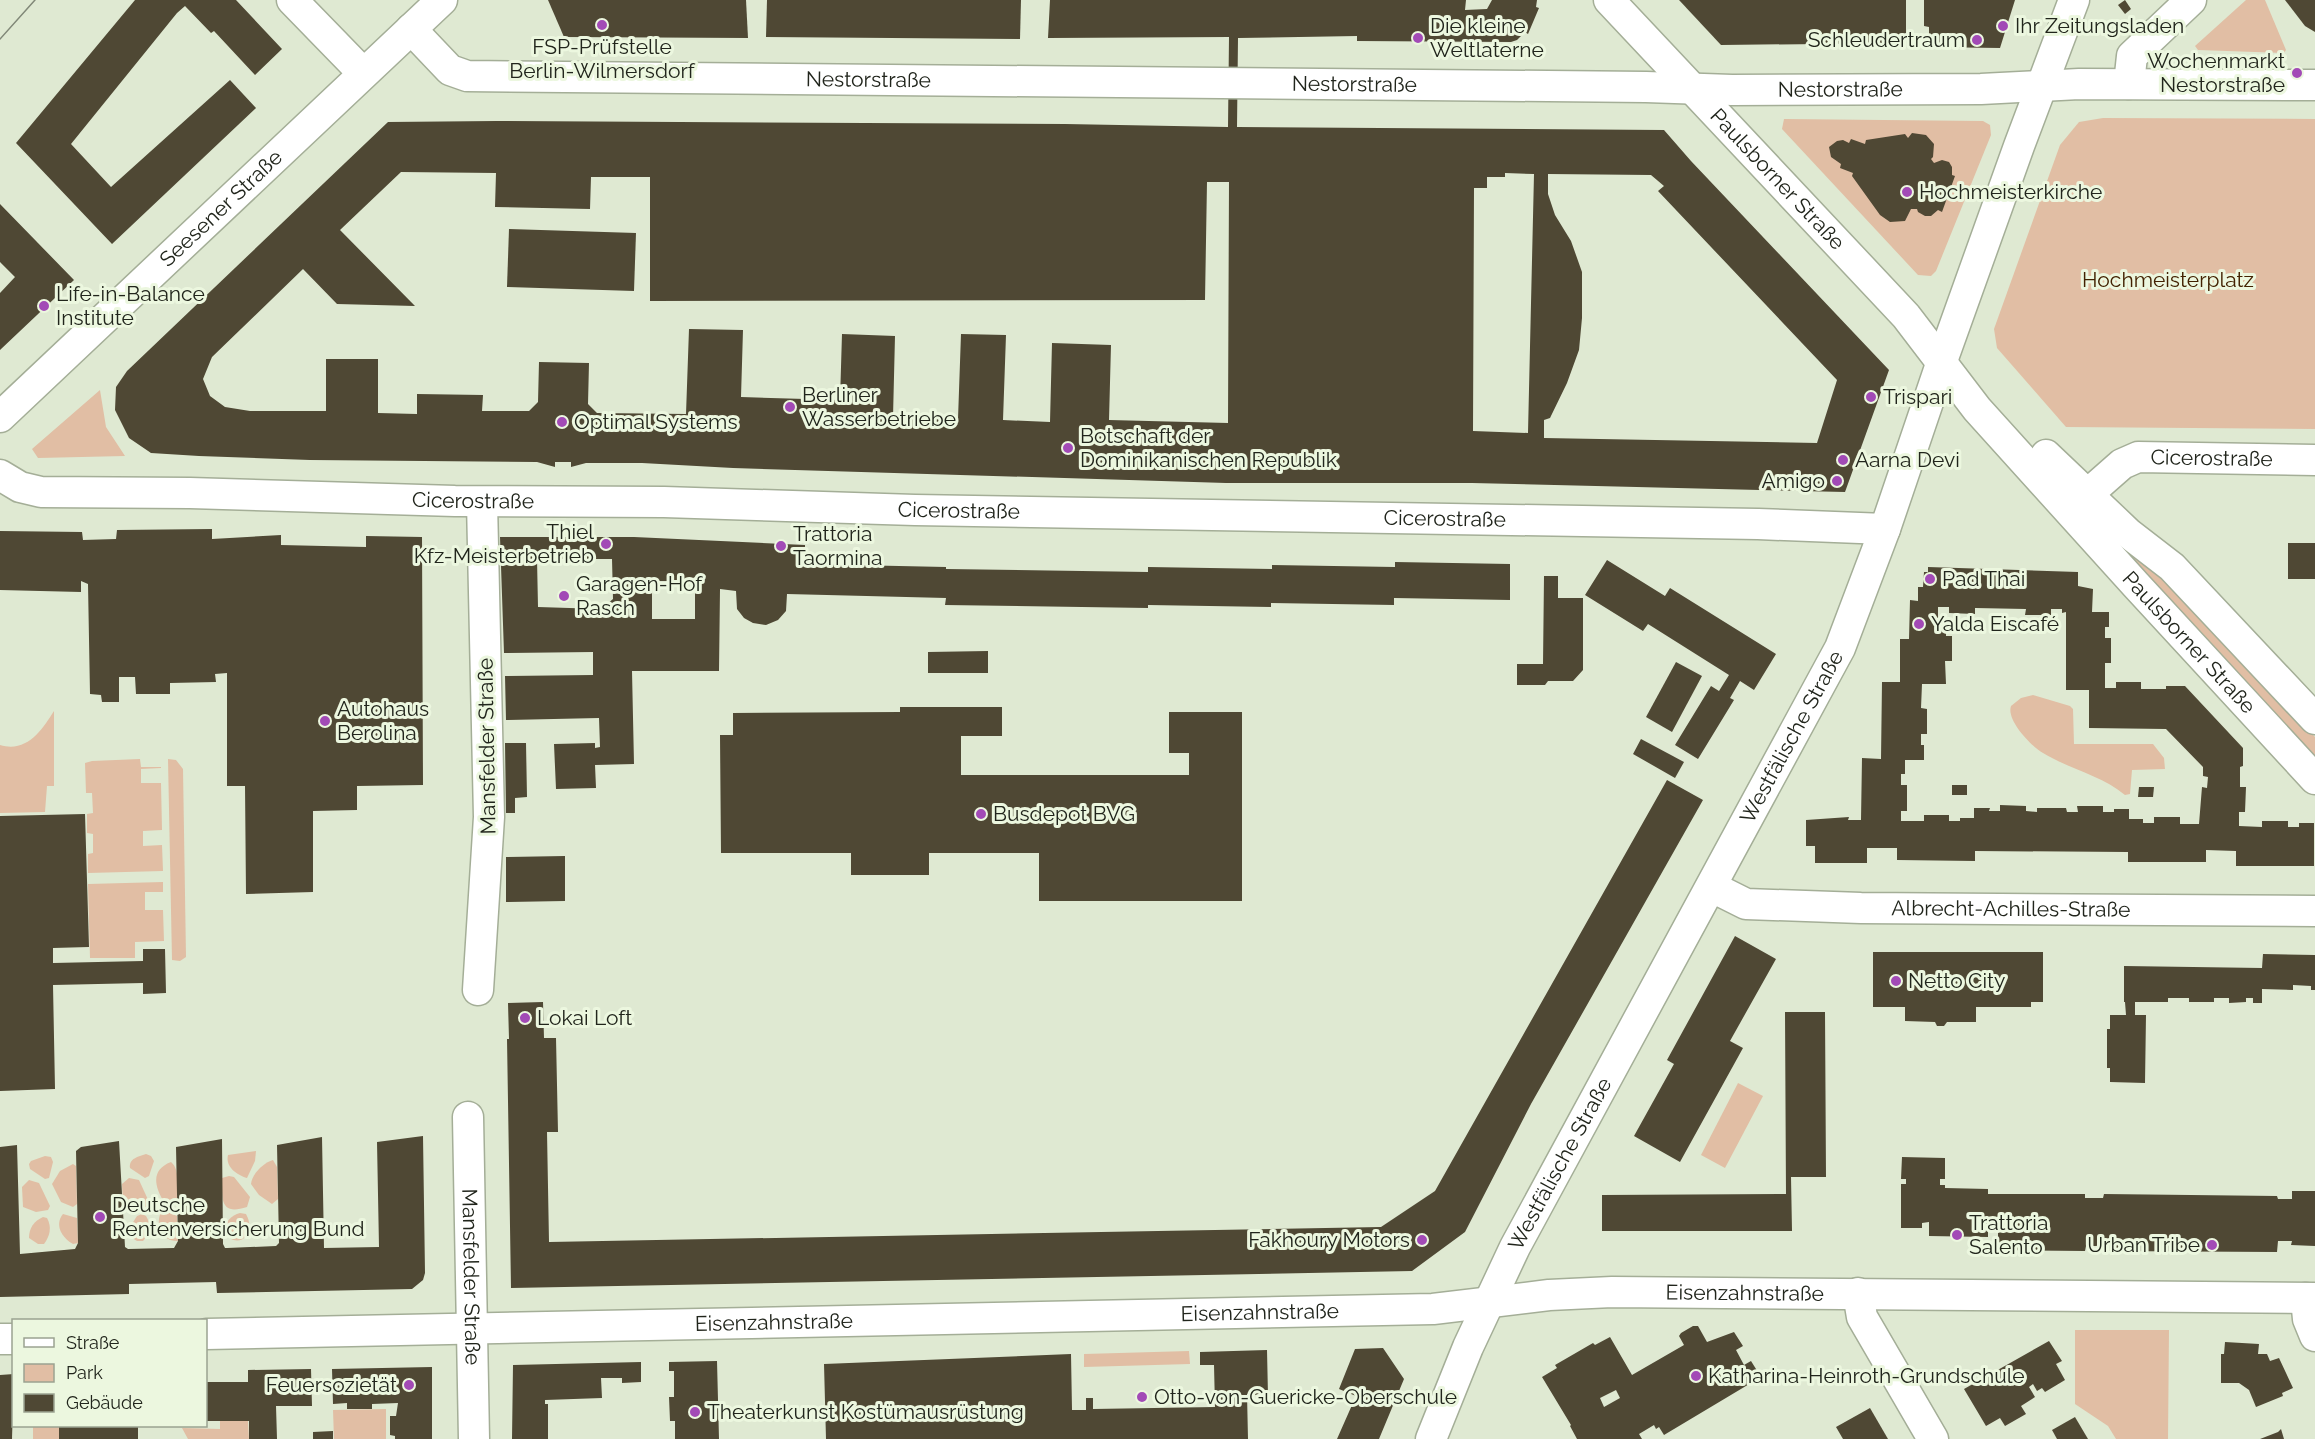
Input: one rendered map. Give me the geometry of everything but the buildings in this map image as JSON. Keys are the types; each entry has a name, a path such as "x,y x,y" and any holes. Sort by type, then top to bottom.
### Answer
{"street":[{"path":"292,0 363,74"},
{"name":"Seesener Straße","path":"0,417 442,0"},
{"name":"Paulsborner Straße","path":"1609,0 1906,316 1977,409 2075,499 2128,533 2172,567 2315,719"},
{"name":"Westfälische Straße","path":"1431,1439 1488,1303 1515,1247 1840,648 1885,529 1942,361 2074,0"},
{"path":"2129,84 2132,57 2191,0"},
{"name":"Nestorstraße","path":"411,29 450,70 467,76 1692,89 1982,89 2129,84 2315,85"},
{"name":"Cicerostraße","path":"2075,499 2097,486 2122,464 2138,457 2315,459"},
{"name":"Cicerostraße","path":"0,475 20,487 41,492 190,493 482,502 664,502 915,510 1758,524 1885,529"},
{"name":"Paulsborner Straße","path":"2075,499 2136,585 2315,779"},
{"name":"Mansfelder Straße","path":"478,990 489,817 482,502"},
{"name":"Albrecht-Achilles-Straße","path":"1712,887 1746,904 2315,911"},
{"name":"Mansfelder Straße","path":"468,1117 474,1439"},
{"name":"Eisenzahnstraße","path":"207,1335 1413,1309 1549,1295 1612,1292 2311,1298"},
{"path":"1858,1293 1862,1317 1933,1439"},
{"path":"2311,1298 2308,1319 2315,1336"}],"green space":[{"path":"2246,0 2265,0 2286,50 2284,53 2198,50 2195,46"},
{"name":"Hochmeisterplatz","path":"2103,118 2315,119 2315,429 2066,427 1997,348 1994,329 2060,145 2079,122"},
{"path":"1784,119 1983,121 1990,125 1991,135 1936,271 1931,276 1918,275 1782,129"},
{"path":"100,390 106,427 125,456 38,458 32,449"},
{"path":"2123,539 2170,582 2315,737 2315,763 2115,547"},
{"path":"2033,695 2070,706 2073,709 2074,744 2153,744 2164,758 2165,769 2132,770 2130,794 2125,795 2106,782 2043,753 2032,745 2021,732 2010,712 2011,706 2021,698"},
{"path":"54,711 54,786 47,786 45,812 0,813 0,745 10,747 26,743 39,732"},
{"path":"140,759 141,767 161,767 141,769 141,783 161,783 162,830 143,831 143,846 162,845 163,871 88,873 88,854 93,853 93,834 87,833 87,814 93,813 92,793 86,793 85,763"},
{"path":"168,759 176,760 183,769 186,957 180,961 172,960"},
{"path":"163,882 163,892 145,892 145,910 163,910 164,941 135,942 135,958 90,958 88,884"},
{"path":"1738,1083 1763,1096 1725,1168 1701,1155"},
{"path":"256,1151 255,1161 247,1178 239,1175 230,1167 228,1155"},
{"path":"146,1154 154,1161 149,1176 145,1178 130,1168 130,1165 135,1158"},
{"path":"45,1156 51,1157 53,1162 49,1178 45,1179 30,1169 29,1164"},
{"path":"273,1160 277,1167 278,1199 272,1204 259,1195 251,1184 253,1176 259,1169"},
{"path":"171,1162 177,1175 177,1203 175,1205 164,1202 158,1191 156,1179 164,1165"},
{"path":"73,1164 76,1166 77,1204 73,1207 61,1202 52,1184 60,1171"},
{"path":"234,1177 250,1197 247,1207 232,1209 224,1204 222,1178"},
{"path":"129,1178 139,1180 150,1204 142,1210 123,1205 122,1184"},
{"path":"29,1180 39,1183 50,1206 48,1210 36,1212 23,1207 22,1187"},
{"path":"165,1211 177,1216 178,1241 168,1239 161,1232 159,1217 161,1212"},
{"path":"240,1213 246,1214 249,1229 244,1238 233,1240 223,1230 229,1219"},
{"path":"63,1214 77,1218 78,1243 73,1244 60,1231 59,1222"},
{"path":"142,1214 148,1219 149,1229 143,1241 137,1241 129,1236 128,1230 137,1216"},
{"path":"43,1217 47,1218 50,1231 44,1244 38,1244 29,1238 29,1234 33,1225"},
{"path":"2075,1330 2169,1330 2168,1439 2116,1439 2108,1426 2075,1404"},
{"path":"1189,1351 1190,1364 1084,1367 1084,1354"},
{"path":"386,1409 386,1439 334,1439 333,1410"},
{"path":"220,1421 248,1421 249,1439 188,1439 182,1428 220,1429"},
{"path":"33,1427 59,1427 59,1439 33,1439"}],"tram line":[{"path":"0,39 35,0"}],"place":[{"name":"FSP-Prüfstelle Berlin-Wilmersdorf","path":"602,25"},
{"name":"Ihr Zeitungsladen","path":"2003,26"},
{"name":"Die kleine Weltlaterne","path":"1418,38"},
{"name":"Schleudertraum","path":"1977,40"},
{"name":"Wochenmarkt Nestorstraße","path":"2297,73"},
{"name":"Hochmeisterkirche","path":"1907,192"},
{"name":"Life-in-Balance Institute","path":"44,306"},
{"name":"Trispari","path":"1871,397"},
{"name":"Berliner Wasserbetriebe","path":"790,407"},
{"name":"Optimal Systems","path":"562,422"},
{"name":"Botschaft der Dominikanischen Republik","path":"1068,448"},
{"name":"Aarna Devi","path":"1843,460"},
{"name":"Amigo","path":"1837,481"},
{"name":"Thiel Kfz-Meisterbetrieb","path":"606,544"},
{"name":"Trattoria Taormina","path":"781,546"},
{"name":"Pad Thai","path":"1930,579"},
{"name":"Garagen-Hof Rasch","path":"564,596"},
{"name":"Yalda Eiscafé","path":"1919,624"},
{"name":"Autohaus Berolina","path":"325,721"},
{"name":"Busdepot BVG","path":"981,814"},
{"name":"Netto City","path":"1896,981"},
{"name":"Lokai Loft","path":"525,1018"},
{"name":"Deutsche Rentenversicherung Bund","path":"100,1217"},
{"name":"Trattoria Salento","path":"1957,1235"},
{"name":"Fakhoury Motors","path":"1422,1240"},
{"name":"Urban Tribe","path":"2212,1245"},
{"name":"Katharina-Heinroth-Grundschule","path":"1696,1376"},
{"name":"Feuersozietät","path":"409,1385"},
{"name":"Otto-von-Guericke-Oberschule","path":"1142,1397"},
{"name":"Theaterkunst Kostümausrüstung","path":"695,1412"}]}
